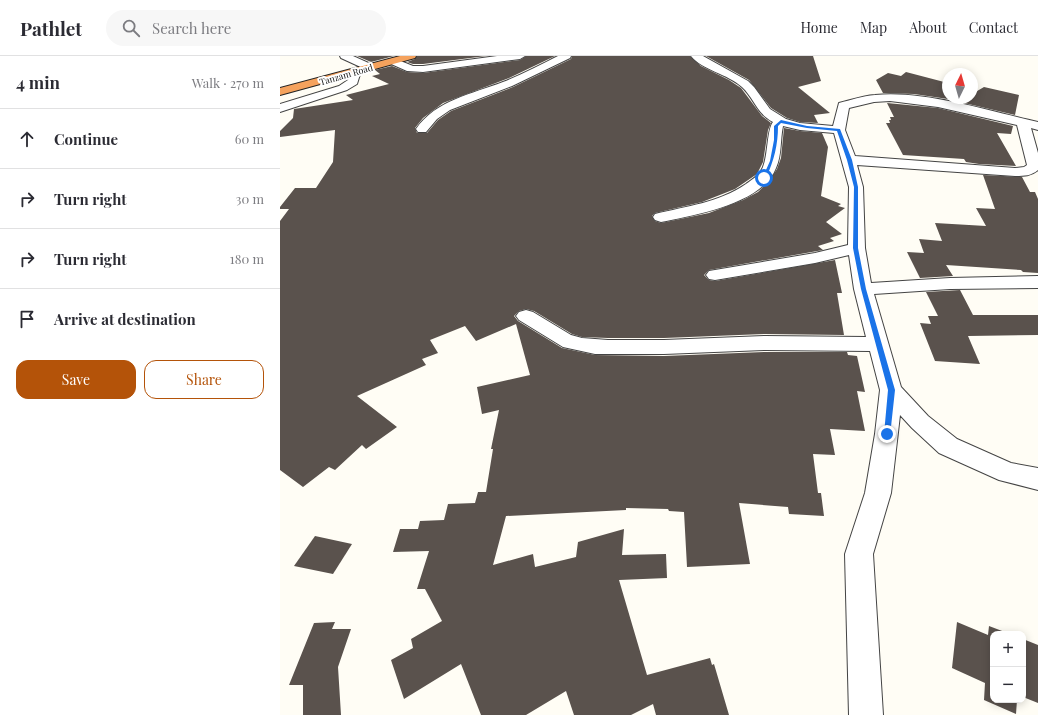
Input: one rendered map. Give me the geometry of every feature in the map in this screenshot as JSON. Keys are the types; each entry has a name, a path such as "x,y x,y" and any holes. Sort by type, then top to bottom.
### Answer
{"highway":[{"name":"Tanzam Road","path":"280,92 411,56"}],"street":[{"path":"345,56 369,67"},
{"path":"393,61 411,69 423,69 520,56"},
{"path":"422,128 433,116 446,107 508,84 566,56"},
{"path":"696,56 749,86 766,112 781,122 807,127 839,130"},
{"path":"280,108 343,88 353,82 356,71"},
{"path":"850,160 995,171 1028,171 1034,166 1030,124 929,100 888,98 862,100 843,106 839,130 850,160 856,187 856,248 863,289 892,390 878,493 860,554 866,715"},
{"path":"661,217 708,208 732,199 764,178 772,161 776,140 776,126 781,122"},
{"path":"715,275 815,258 856,248"},
{"path":"863,289 947,283 1038,282"},
{"path":"526,316 560,338 574,344 598,347 650,348 732,344 820,343 879,344"},
{"path":"892,390 920,422 948,446 1008,473 1038,479"}],"building":[{"path":"357,56 394,56 371,62"},
{"path":"417,56 486,56 423,64 413,64 407,62 415,59"},
{"path":"526,56 555,56 509,78 443,103 423,118 415,128 417,133 427,133 438,120 451,111 513,87 571,59 572,56 690,56 701,66 729,80 741,88 762,116 771,123 768,130 763,162 757,174 735,189 702,202 655,213 652,216 655,221 661,223 709,213 743,200 758,192 769,181 777,169 781,158 784,128 822,133 828,147 821,196 841,204 838,206 845,208 826,222 842,234 830,238 834,241 818,246 823,250 709,270 704,275 709,280 715,281 835,260 842,293 837,293 844,335 765,334 664,338 582,337 572,334 534,311 526,309 519,311 514,316 518,321 562,348 595,355 664,356 765,352 847,352 848,355 857,356 865,392 857,391 865,431 830,429 835,455 813,454 818,493 821,493 824,516 789,514 788,507 739,503 750,564 687,567 684,512 669,511 668,509 626,508 626,510 506,516 493,565 533,554 535,567 576,557 578,542 624,529 622,555 666,554 667,578 619,580 647,675 710,658 712,665 714,664 729,715 656,715 653,704 631,715 574,715 566,691 526,715 481,715 461,664 404,699 391,660 413,648 411,639 442,621 425,589 417,589 429,551 393,552 400,529 418,529 420,521 444,520 448,504 475,503 478,492 486,492 493,449 491,449 499,410 482,414 477,387 530,375 516,324 476,341 465,326 430,340 438,353 422,359 426,365 357,396 397,427 366,449 362,445 335,470 329,467 303,487 280,470 280,221 289,209 280,209 280,207 295,188 316,188 333,162 335,130 280,137 280,131 293,118 294,109 353,100 346,95 389,84 372,76 380,74 375,70 392,66 407,72 423,73 520,60"},
{"path":"706,56 813,56 821,81 798,87 830,113 814,115 818,123 800,122 787,118 771,108 749,80"},
{"path":"906,72 942,81 942,98 914,94 883,93 876,80 888,73 901,76"},
{"path":"984,87 1019,95 1015,115 968,104 978,104 978,90"},
{"path":"887,103 938,108 1013,126 1011,134 997,133 1016,166 979,164 966,162 964,159 903,155 886,123 890,123 890,117 894,117"},
{"path":"983,175 1022,177 1030,192 1035,192 1038,199 1038,273 1023,272 1021,270 946,265 953,276 920,278 907,252 924,253 919,239 942,241 935,223 986,226 976,208 995,209"},
{"path":"960,290 973,315 1038,315 1038,335 968,336 980,364 935,361 920,323 931,324 928,316 938,316 926,292"},
{"path":"315,536 352,544 333,574 294,566"},
{"path":"335,622 332,629 351,629 338,667 341,715 303,715 303,685 289,685 314,623"},
{"path":"957,622 988,635 989,626 1002,631 990,631 990,703 984,700 985,683 952,668"},
{"path":"1026,640 1038,645 1038,703 1026,698"},
{"path":"991,703 1017,703 1016,714"}],"route":[{"path":"764,178 772,161 776,140 776,126 781,122 807,127 839,130 850,160 856,187 856,248 863,289 892,390 887,434"}]}
